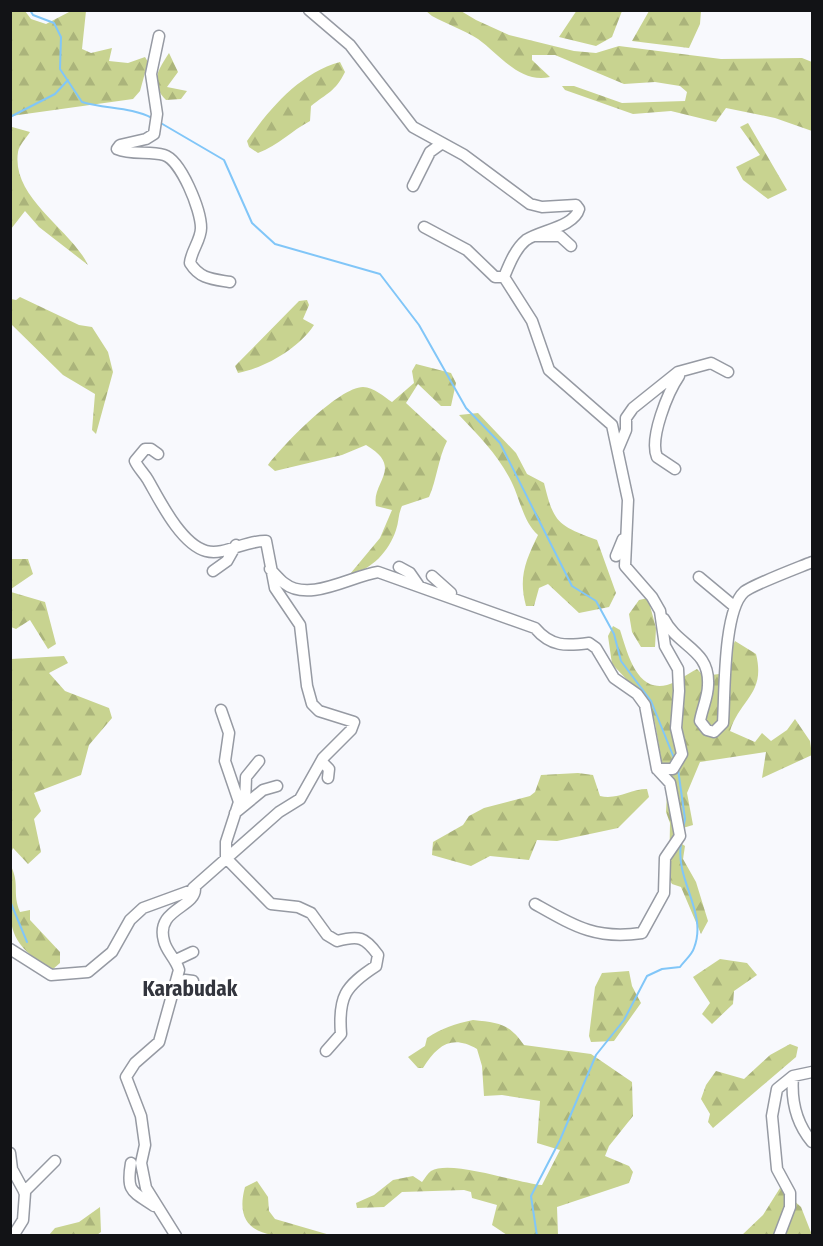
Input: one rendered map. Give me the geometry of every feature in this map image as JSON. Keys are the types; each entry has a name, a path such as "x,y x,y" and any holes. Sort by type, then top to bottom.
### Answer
{"street":[{"path":"309,10 350,45 413,127 441,144 465,154 530,204 542,207 576,205 579,209 573,219 534,236 518,248 504,277"},
{"path":"159,36 151,74 157,114 154,134 146,139 120,145 117,149 163,155 180,167 193,198 201,227 190,263 196,273 205,278 230,282"},
{"path":"413,186 430,152 441,144"},
{"path":"424,227 467,250 495,277 504,277"},
{"path":"534,236 560,236 571,246"},
{"path":"504,277 532,321 549,369 612,425 628,500 625,566 652,597 669,629 697,651 707,666 708,689 702,704 700,721 707,730 714,732 723,723 727,643 735,607 744,591 813,562"},
{"path":"618,450 626,430 626,418 633,408 678,372 688,367 711,363 728,372"},
{"path":"675,470 657,457 655,441 670,389 688,367"},
{"path":"10,949 51,975 88,972 112,952 130,920 143,908 194,888 279,812 300,799 322,762 351,730 354,722 319,711 312,704 306,686 300,625 275,588 266,541 254,541 218,551 206,551 192,543 159,504 147,478 135,461 145,449 158,454"},
{"path":"616,556 628,527"},
{"path":"213,571 227,561 236,546"},
{"path":"399,567 410,573 420,586"},
{"path":"270,569 285,584 303,590 333,588 363,574 378,572 420,586 468,606 535,628 544,639 558,645 588,643 596,648 614,678 637,693 645,705 657,769 670,783 680,836 665,858 664,893 642,933 604,935 571,924 535,904"},
{"path":"432,576 441,587 468,606"},
{"path":"699,577 735,607"},
{"path":"657,769 673,769 682,754 676,728 678,669 665,646 660,611"},
{"path":"221,710 229,733 225,761 237,792 238,802 226,842 226,858 271,904 298,907 311,912 327,935 337,941 354,937 368,942 378,955 376,966 355,979 342,998 339,1015 341,1034 326,1051"},
{"path":"245,804 246,777 259,761"},
{"path":"322,762 329,769 328,778"},
{"path":"235,813 263,790 277,786"},
{"path":"176,1236 146,1188 141,1163 146,1145 141,1116 126,1077 135,1063 159,1042 179,970 176,960 164,942 165,923 171,913 192,899 196,892 194,888"},
{"path":"176,960 193,952"},
{"path":"168,1003 178,986 185,980 194,981"},
{"path":"779,1236 790,1207 790,1193 777,1169 772,1116 777,1089 793,1076 813,1072"},
{"path":"793,1076 791,1094 798,1119 813,1142"},
{"path":"10,1153 12,1170 24,1192 23,1220 13,1236"},
{"path":"24,1192 55,1161"},
{"path":"131,1163 128,1185 131,1191 159,1210"}],"green space":[{"path":"577,10 622,11 612,37 596,46 559,37"},
{"path":"10,11 25,11 31,19 46,24 71,11 86,11 82,49 91,53 112,48 109,61 128,63 145,57 148,62 140,91 133,99 11,116"},
{"path":"426,11 461,11 509,35 574,51 596,53 619,46 721,59 802,58 812,62 812,131 775,118 726,108 716,122 671,111 633,114 565,90 562,86 574,86 622,103 685,101 687,92 680,86 655,82 624,84 555,55 532,55 532,60 550,77 529,76 511,66 478,39"},
{"path":"649,11 701,11 700,24 689,48 632,41"},
{"path":"169,53 178,72 167,87 187,91 181,99 166,100 158,88 157,76"},
{"path":"340,62 345,72 334,88 311,106 310,121 258,153 249,147 247,141 287,93 312,74"},
{"path":"748,123 787,190 768,199 743,180 736,167 760,155 740,127"},
{"path":"12,127 30,132 18,152 18,169 24,184 88,265 39,227 25,211 11,229"},
{"path":"20,297 79,325 92,327 108,352 113,372 96,434 92,430 95,394 63,375 11,324 11,299 16,300"},
{"path":"307,300 309,305 303,319 314,325 300,342 270,362 238,373 235,366 299,301"},
{"path":"416,364 451,373 456,383 451,406 441,406 418,384 406,403 447,441 434,483 429,497 402,506 393,538 379,558 358,572 350,574 380,538 392,510 376,506 376,497 385,468 377,453 366,445 342,455 275,471 268,465 312,418 340,396 363,387 379,393 392,402 414,383 412,371"},
{"path":"478,413 516,453 527,474 544,483 551,507 559,521 597,540 616,593 609,607 579,613 548,584 539,588 534,606 526,606 523,586 524,569 538,535 528,523 513,484 504,468 486,444 459,415"},
{"path":"11,559 28,559 33,574 11,589"},
{"path":"11,592 45,602 56,644 48,649 30,620 16,629 11,627"},
{"path":"648,598 656,628 655,647 641,647 632,632 629,614 639,600"},
{"path":"613,626 620,630 630,659 640,677 656,686 671,684 697,669 704,676 719,674 735,641 756,654 758,678 755,688 734,720 730,731 755,742 762,733 771,741 787,730 795,719 810,741 812,755 762,778 766,752 700,762 687,793 693,825 676,830 673,838 685,846 683,859 696,882 708,921 701,934 681,887 672,884 669,879 670,823 666,812 667,793 655,723 649,703 612,664 608,636"},
{"path":"64,656 68,663 49,673 65,691 109,708 112,718 89,745 81,775 34,793 41,811 34,819 41,852 28,864 13,848 11,853 11,659"},
{"path":"578,773 593,775 600,796 613,797 647,789 649,797 618,828 557,841 537,840 529,860 490,856 471,866 432,855 433,842 463,825 469,816 484,808 530,796 535,792 541,775"},
{"path":"11,866 20,912 30,910 30,920 60,952 60,963 53,969 24,949 16,938 10,914"},
{"path":"720,959 747,963 757,975 734,991 733,1004 712,1024 702,1014 710,1003 693,977"},
{"path":"629,971 632,986 641,1003 614,1041 591,1042 589,1036 595,987 602,973"},
{"path":"473,1020 503,1025 513,1032 524,1045 591,1054 632,1082 633,1116 609,1146 605,1156 629,1166 633,1172 629,1183 557,1207 558,1235 507,1235 492,1225 497,1205 472,1198 471,1192 464,1190 402,1192 384,1207 357,1208 356,1203 374,1195 393,1180 413,1176 422,1182 431,1171 440,1168 468,1170 542,1185 560,1150 537,1143 540,1101 502,1095 484,1096 482,1066 477,1049 468,1045 452,1043 439,1048 423,1068 418,1068 408,1057 425,1046 427,1038 449,1027"},
{"path":"790,1044 798,1047 796,1057 713,1128 708,1122 710,1114 701,1099 706,1085 716,1071 744,1079 770,1055"},
{"path":"257,1181 268,1197 269,1211 275,1219 330,1235 281,1236 266,1234 254,1228 246,1220 242,1206 245,1187"},
{"path":"780,1188 801,1207 812,1235 741,1236 763,1215"},
{"path":"100,1207 101,1232 97,1235 49,1235 55,1228 79,1222"}],"waterway":[{"path":"30,10 33,15 54,23 61,37 60,69 82,102 144,114 152,118"},
{"path":"10,117 55,94 68,80"},
{"path":"159,122 224,160 252,223 275,244 380,274 419,325 466,408 500,443 572,586 596,601 614,634 621,661 651,701 674,758"},
{"path":"678,769 685,819 683,829"},
{"path":"537,1236 531,1196 560,1140 596,1055 624,1020 647,976 662,969 680,967 694,948 697,922 682,871 681,844"},
{"path":"10,901 27,942"}],"district":[{"name":"Karabudak","path":"190,989"}]}
